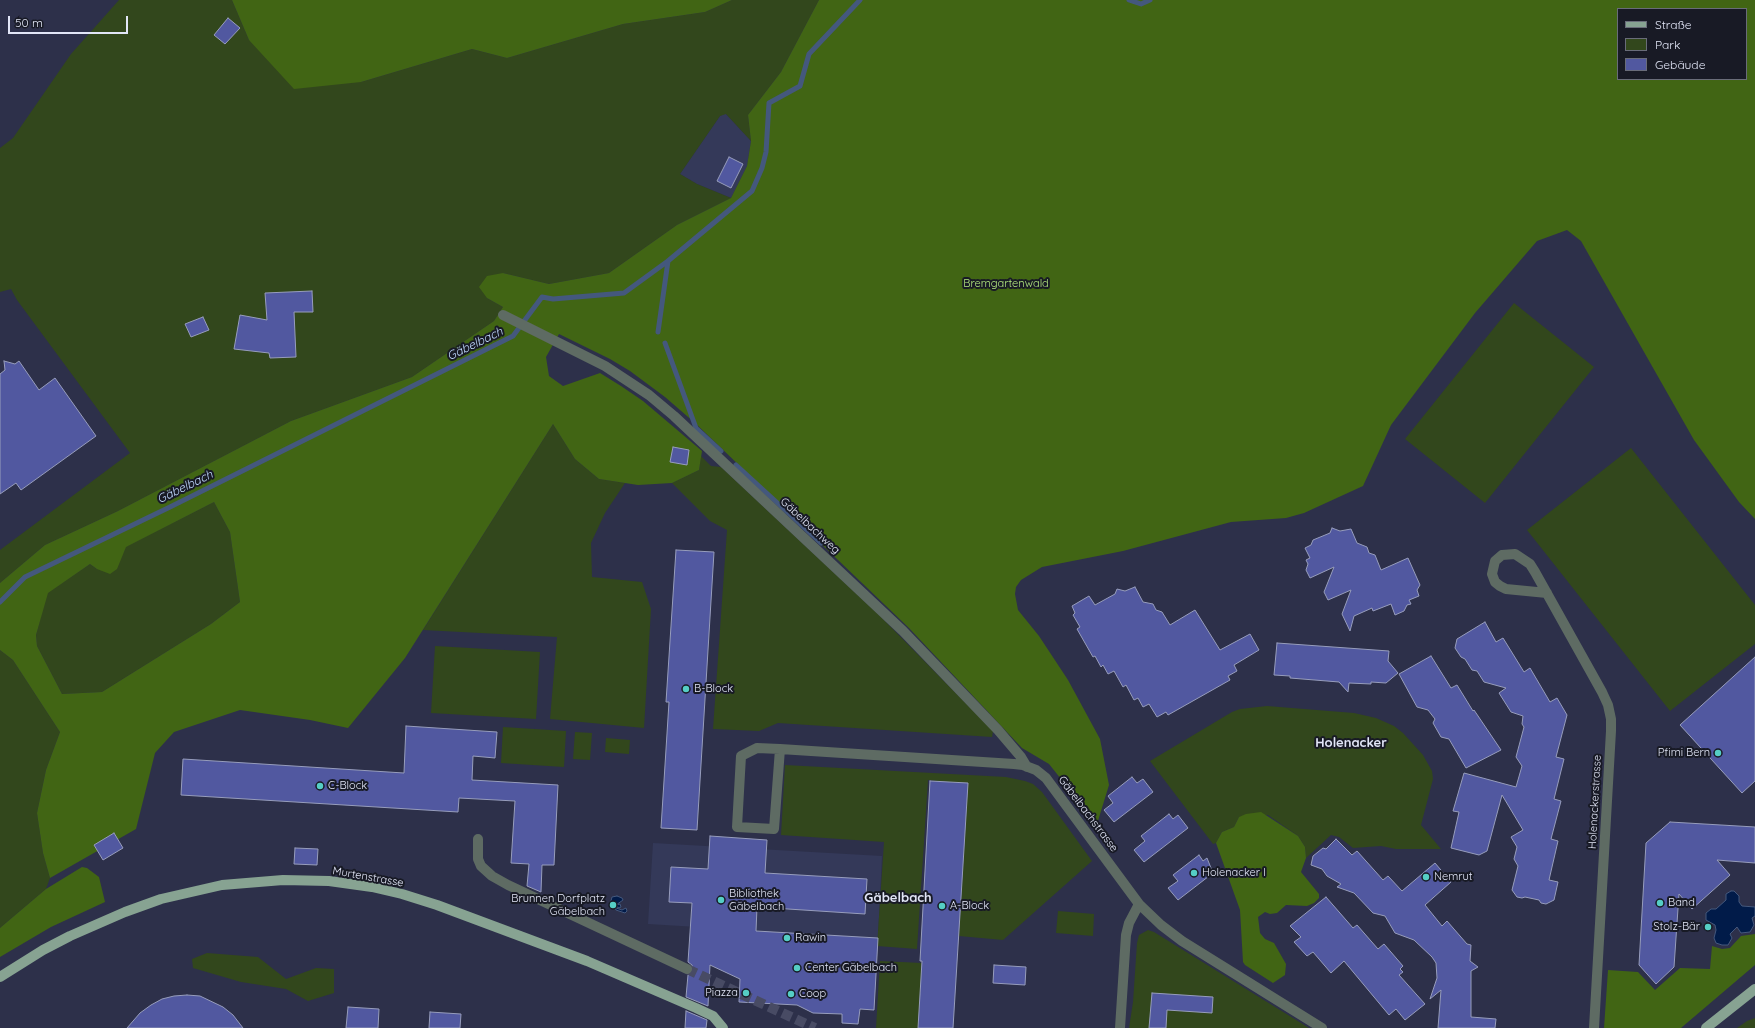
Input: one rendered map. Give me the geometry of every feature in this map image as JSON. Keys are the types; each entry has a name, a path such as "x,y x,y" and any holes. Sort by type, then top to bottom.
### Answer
{"main road":[{"name":"Murtenstrasse","path":"0,977 43,950 70,936 125,912 161,899 222,885 283,880 329,881 372,887 402,894 437,905 587,961 713,1016 723,1028"},
{"path":"1706,1028 1755,989"}],"street":[{"name":"Gäbelbachweg","path":"503,315 605,366 649,395 674,416 903,631 998,730 1021,756 1027,767"},
{"name":"Holenackerstrasse","path":"1547,593 1506,589 1500,586 1495,582 1492,574 1495,561 1506,554 1519,556 1530,564 1547,593 1602,692 1608,705 1611,719 1594,1028"},
{"name":"Gäbelbachstrasse","path":"780,749 774,829 737,827 741,756 757,748 780,749 1014,764 1039,772 1046,778 1139,904 1182,941 1322,1028"},
{"path":"478,839 478,859 481,866 492,876 508,885 687,969"},
{"path":"1120,1028 1126,935 1129,923 1139,904"}],"shaded area":[{"path":"725,113 751,141 747,166 731,198 697,184 680,174 720,116"},
{"path":"653,843 882,856 878,938 648,924"},
{"path":"1734,891 1739,896 1739,902 1742,906 1755,907 1755,916 1752,918 1754,925 1750,932 1741,933 1737,927 1730,934 1732,938 1728,945 1722,945 1716,943 1714,938 1716,930 1715,925 1706,920 1706,913 1711,909 1716,909 1726,900 1726,894"},
{"name":"Brunnen Dorfplatz Gäbelbach","path":"617,896 623,900 616,905 620,904 621,907 619,908 616,906 616,908 622,910 626,908 627,911 625,913 616,910 614,906 610,905 612,897"}],"green space":[{"path":"119,0 232,0 249,40 361,82 472,49 507,58 623,24 705,12 732,0 819,0 781,72 748,115 751,141 726,114 720,116 680,174 697,184 731,198 677,225 609,273 549,284 503,273 487,298 503,307 494,321 412,377 291,421 118,511 45,545 0,583 0,550 130,453 17,300 11,289 0,292 0,148 13,138 71,54"},
{"path":"232,0 732,0 705,12 623,24 507,58 472,49 361,82 294,89 249,40"},
{"name":"Bremgartenwald","path":"819,0 1755,0 1755,519 1739,502 1694,440 1581,241 1567,230 1537,241 1475,313 1391,425 1363,486 1304,513 1286,518 1231,522 1123,551 1042,567 1021,580 1016,587 1015,594 1018,610 1039,636 1068,680 1100,739 1109,785 1097,824 1049,764 1022,748 909,628 695,423 665,397 630,371 610,359 559,334 546,357 549,376 563,386 600,373 621,386 643,401 702,451 699,470 672,483 638,485 599,479 575,459 553,424 405,658 348,728 310,720 240,710 174,732 155,753 136,829 50,878 43,853 37,813 46,770 60,732 13,660 0,650 0,583 45,545 118,511 291,421 412,377 494,321 503,307 487,298 479,287 487,276 503,273 549,284 609,273 677,225 731,198 747,166 751,141 748,115 781,72","holes":["214,502 230,532 240,602 211,624 102,692 62,694 37,646 36,635 48,593 90,564 97,569 110,574 117,569 126,547"]},
{"path":"1514,303 1594,367 1485,503 1405,439"},
{"path":"553,424 575,459 599,479 625,483 605,513 591,543 592,577 642,582 651,609 644,728 550,719 557,637 423,630"},
{"path":"1631,448 1755,605 1755,644 1670,711 1527,530"},
{"path":"701,456 711,466 721,467 880,616 993,731 992,737 778,723 759,731 713,729 727,530 710,521 672,483 699,470"},
{"path":"214,502 230,532 240,602 211,624 102,692 62,694 37,646 36,635 47,593 90,564 97,569 124,552 125,547"},
{"path":"435,646 540,652 536,719 431,713"},
{"path":"0,650 13,660 60,732 46,770 37,813 43,853 50,878 46,889 0,928"},
{"path":"1267,706 1354,713 1376,718 1394,726 1403,733 1423,755 1432,771 1433,779 1421,825 1441,849 1396,849 1381,846 1353,848 1339,837 1331,835 1306,858 1305,847 1298,836 1268,815 1239,817 1234,827 1222,832 1216,843 1213,844 1150,761 1232,712 1240,709"},
{"path":"503,727 566,731 564,767 501,763"},
{"path":"575,732 592,733 590,760 573,759"},
{"path":"606,738 630,740 629,754 605,752"},
{"path":"785,765 1006,777 1025,781 1033,784 1042,792 1092,861 1003,940 959,936 968,784 928,780 917,949 877,946 884,842 781,835"},
{"path":"1261,812 1298,836 1305,847 1306,858 1301,872 1319,894 1319,898 1314,903 1307,906 1286,905 1277,913 1270,914 1265,912 1258,917 1260,933 1265,939 1274,943 1286,964 1285,975 1273,983 1245,965 1243,962 1240,910 1216,843 1222,832 1234,827 1239,817 1246,814"},
{"path":"82,867 87,868 99,877 105,902 51,927 0,957 0,928 46,889"},
{"path":"1058,911 1094,914 1093,936 1056,933"},
{"path":"1148,930 1154,932 1309,1028 1129,1028 1133,1002 1137,943 1139,935"},
{"path":"1755,934 1755,965 1681,1028 1604,1028 1608,970 1638,972 1655,990 1680,968 1710,969 1712,946 1722,949 1730,948 1741,936"},
{"path":"207,953 258,957 286,979 316,968 334,969 334,993 308,1001 286,989 241,982 193,968 192,959"},
{"path":"880,961 922,963 918,1028 876,1028"},
{"path":"1755,1018 1755,1028 1737,1028 1747,1021"}],"building":[{"path":"228,18 240,28 225,44 214,35"},
{"path":"729,157 743,164 731,188 717,181"},
{"path":"312,291 313,312 294,312 296,357 270,358 269,353 234,349 240,315 267,320 265,293"},
{"path":"203,317 209,330 191,337 185,324"},
{"path":"4,361 15,364 19,361 39,390 55,378 96,436 21,490 16,483 0,494 0,374 5,370"},
{"path":"673,447 689,450 687,465 670,462"},
{"path":"1332,528 1340,531 1351,529 1357,543 1367,547 1369,553 1375,555 1381,570 1408,558 1420,585 1417,590 1419,596 1409,600 1411,604 1407,605 1404,611 1395,615 1391,604 1373,611 1372,608 1354,616 1350,631 1342,614 1351,590 1328,600 1324,592 1334,567 1310,578 1306,570 1308,564 1306,560 1310,558 1305,548 1311,545 1313,540 1330,533"},
{"name":"B-Block","path":"676,550 714,552 697,830 661,828 669,702 666,702"},
{"path":"1135,587 1143,602 1153,604 1156,610 1162,612 1170,625 1195,610 1220,650 1250,634 1259,650 1234,665 1237,671 1228,676 1230,680 1168,715 1166,712 1157,717 1149,704 1143,707 1138,698 1134,700 1126,685 1123,687 1114,671 1108,674 1103,665 1101,667 1095,656 1093,657 1077,629 1080,627 1073,615 1075,613 1072,606 1089,596 1095,605 1115,594 1117,589 1125,591"},
{"path":"1485,622 1496,642 1503,638 1524,672 1530,668 1550,702 1557,698 1567,715 1556,757 1564,759 1554,799 1561,801 1551,839 1558,841 1549,880 1558,882 1554,900 1546,904 1541,903 1539,900 1517,897 1512,890 1518,866 1514,859 1517,847 1511,837 1523,830 1502,795 1487,851 1479,855 1451,848 1459,812 1453,811 1464,773 1516,787 1522,766 1516,757 1524,727 1522,724 1523,716 1511,712 1499,693 1506,688 1484,682 1477,671 1472,670 1455,648 1457,639"},
{"path":"1277,643 1389,651 1388,661 1398,673 1386,683 1349,683 1348,692 1339,682 1290,678 1290,676 1274,675"},
{"path":"1431,656 1451,688 1457,685 1473,711 1474,710 1501,750 1466,768 1449,739 1441,737 1433,723 1435,719 1428,710 1417,707 1399,674"},
{"path":"1755,657 1755,781 1742,793 1680,725"},
{"path":"406,726 497,732 495,758 473,756 472,780 558,785 554,865 542,865 541,892 527,886 529,864 511,863 515,801 459,798 458,812 181,795 183,759 404,773"},
{"path":"1132,777 1137,783 1143,779 1153,792 1114,822 1104,810 1113,803 1108,796"},
{"name":"A-Block","path":"930,781 968,783 953,1028 918,1028 922,961 920,961"},
{"path":"1169,814 1173,819 1178,815 1188,828 1144,862 1134,850 1145,841 1141,836"},
{"name":"Band","path":"1670,822 1755,827 1755,863 1717,860 1730,875 1692,909 1679,894 1674,967 1656,984 1639,965 1646,843"},
{"path":"114,833 123,848 103,860 94,845"},
{"path":"710,836 767,840 765,873 867,879 865,914 757,907 756,931 878,938 874,1010 860,1009 858,1024 842,1023 842,1014 813,1013 797,1005 739,1002 740,979 710,965 708,1006 686,997 688,975 691,974 693,969 692,965 688,962 692,903 669,902 671,867 708,869"},
{"path":"1336,839 1352,855 1357,851 1383,880 1388,876 1402,891 1435,863 1451,882 1425,905 1442,926 1447,921 1467,944 1471,945 1470,961 1478,967 1471,971 1471,1017 1496,1019 1495,1028 1438,1028 1441,990 1430,999 1437,978 1436,963 1432,957 1414,940 1395,933 1385,916 1373,913 1354,893 1337,887 1341,884 1327,876 1322,869 1311,865 1313,856 1323,848 1326,849"},
{"path":"295,848 318,849 317,865 294,864"},
{"path":"1199,855 1203,861 1207,858 1213,873 1178,900 1168,888 1178,881 1173,875"},
{"path":"1326,897 1353,928 1357,925 1378,949 1384,944 1403,966 1400,969 1403,972 1399,975 1425,1004 1405,1020 1396,1009 1389,1015 1344,961 1331,973 1313,952 1307,956 1294,942 1301,937 1290,926"},
{"path":"994,965 1026,967 1025,985 993,983"},
{"path":"1152,993 1213,997 1212,1013 1167,1010 1166,1028 1149,1028"},
{"path":"187,995 200,996 223,1007 233,1015 243,1028 127,1028 140,1013 151,1005 162,999"},
{"path":"348,1007 379,1009 378,1028 346,1028"},
{"path":"686,1011 707,1020 706,1028 685,1028"},
{"path":"430,1012 461,1014 460,1028 429,1028"}],"waterway":[{"name":"Gäbelbach","path":"0,602 25,577 170,507 513,336 542,297 553,299 624,293 668,261 752,191 762,168 766,152 769,103 800,86 809,54 860,0"},
{"name":"Gäbelbach","path":"1129,0 1141,4 1150,0"},
{"path":"658,332 668,261"},
{"path":"665,343 696,428 721,451"},
{"path":"736,465 821,543"}],"tunnel":[{"path":"687,969 815,1028"}],"place":[{"name":"B-Block","path":"686,689"},
{"name":"Pfimi Bern","path":"1718,753"},
{"name":"C-Block","path":"320,786"},
{"name":"Holenacker I","path":"1194,873"},
{"name":"Nemrut","path":"1426,877"},
{"name":"Bibliothek Gäbelbach","path":"721,900"},
{"name":"Band","path":"1660,903"},
{"name":"Brunnen Dorfplatz Gäbelbach","path":"613,905"},
{"name":"A-Block","path":"942,906"},
{"name":"Stolz-Bär","path":"1708,927"},
{"name":"Rawin","path":"787,938"},
{"name":"Center Gäbelbach","path":"797,968"},
{"name":"Piazza","path":"746,993"},
{"name":"Coop","path":"791,994"}],"district":[{"name":"Holenacker","path":"1351,743"},
{"name":"Gäbelbach","path":"898,898"}]}
